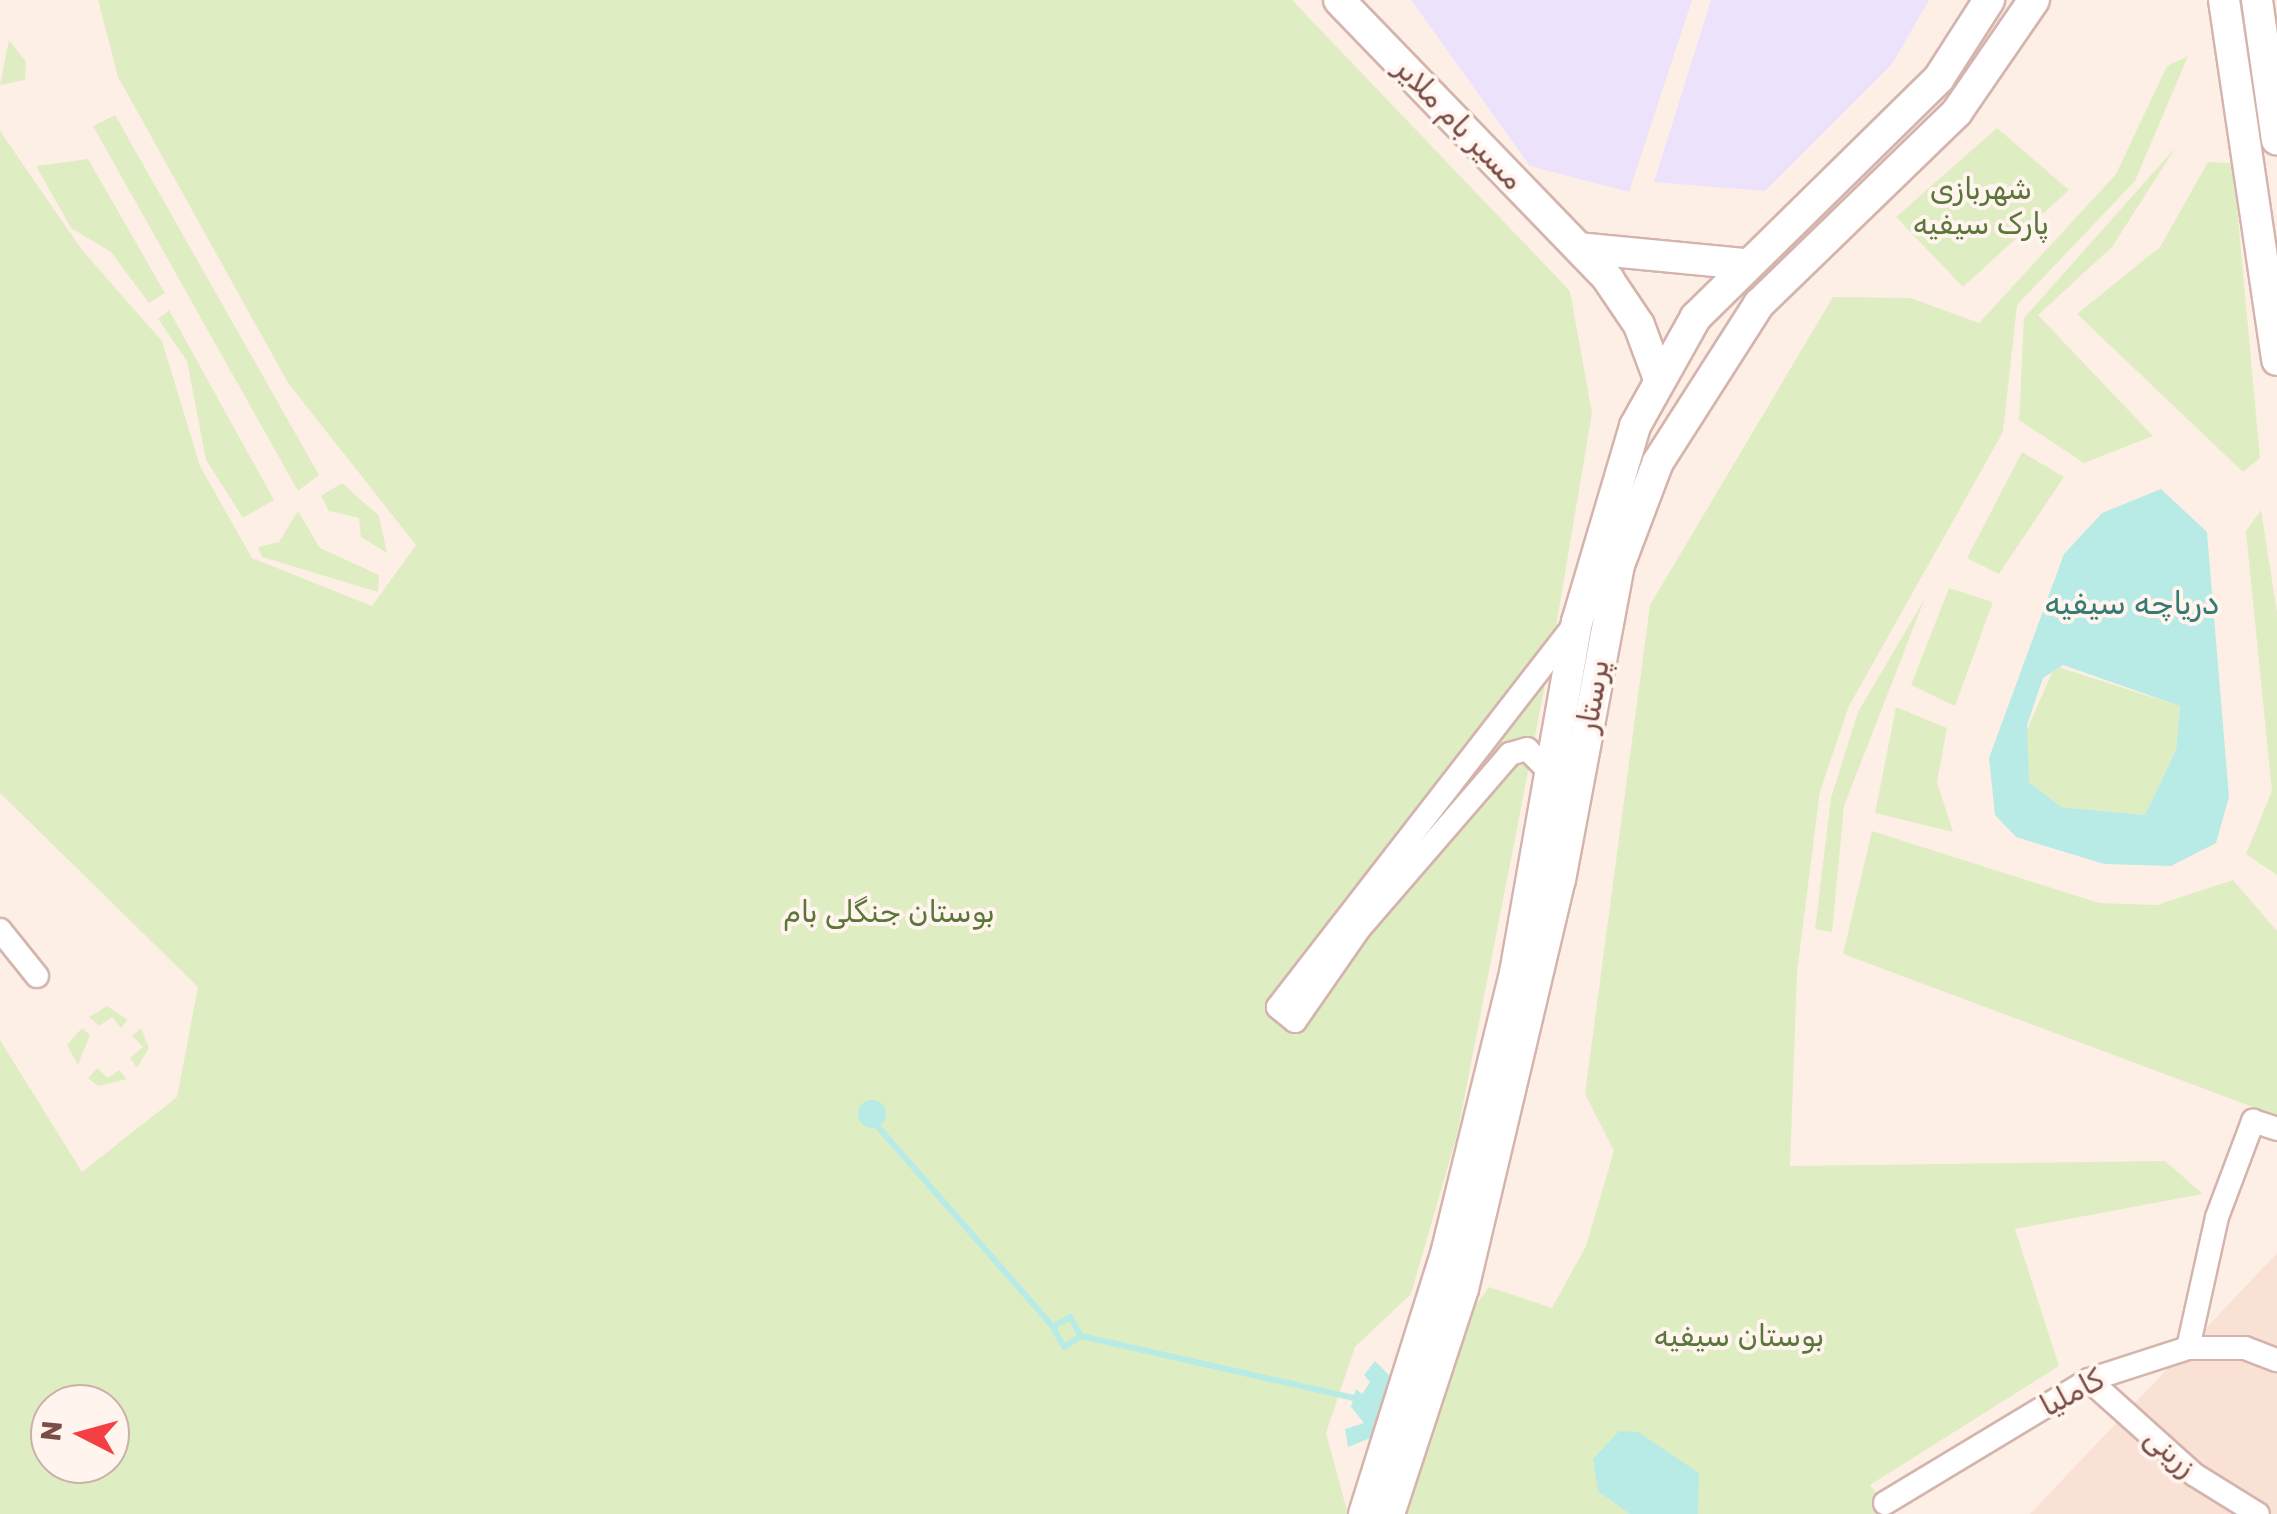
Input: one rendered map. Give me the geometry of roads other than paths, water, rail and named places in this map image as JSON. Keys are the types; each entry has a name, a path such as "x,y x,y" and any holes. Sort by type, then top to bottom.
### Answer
{"main road":[{"name":"مسیر بام ملایر","path":"1339,0 1578,248 1640,326 1659,379"},
{"name":"پرستار","path":"1364,1514 1448,1250 1552,774 1577,622 1606,506 1659,379 1696,317 1744,264 1940,78 1989,0"},
{"name":"پرستار","path":"1389,1514 1489,1186 1619,565 1652,477 1705,377 1759,304 1957,112 2034,0"},
{"path":"2224,0 2277,360"},
{"path":"2257,0 2277,140"},
{"path":"1578,248 1744,264"}],"street":[{"path":"1552,774 1526,750 1510,754 1358,929 1295,1021 1278,1007 1577,622"},
{"path":"0,930 37,976"},
{"path":"2188,1348 2217,1217 2253,1121 2277,1129"},
{"name":"کاملیا","path":"1884,1503 2089,1380 2188,1348 2245,1348 2277,1360"},
{"name":"زرینی","path":"2089,1380 2195,1475 2258,1514"}],"water":[{"name":"دریاچه سیفیه","path":"2161,489 2207,532 2229,797 2216,843 2171,866 2104,864 2016,837 1995,815 1989,758 2064,554 2102,513","holes":["2063,665 2180,706 2176,750 2145,815 2061,807 2029,782 2027,725 2043,678"]},
{"path":"872,1100 882,1104 886,1114 882,1124 872,1128 862,1124 858,1114 862,1104"},
{"path":"1375,1361 1391,1377 1373,1437 1348,1447 1345,1429 1364,1423 1351,1407 1356,1389 1362,1394 1370,1382 1364,1375"},
{"path":"1619,1431 1638,1432 1699,1473 1698,1514 1630,1514 1598,1491 1593,1459"}],"waterway":[{"path":"879,1128 1053,1327"},
{"path":"1081,1336 1064,1347 1053,1327 1070,1317 1081,1336 1354,1398"}],"park label":[{"name":"شهربازی پارک سیفیه","path":"1981,206"},
{"name":"بوستان جنگلی بام","path":"889,912"},
{"name":"بوستان سیفیه","path":"1739,1336"}]}
